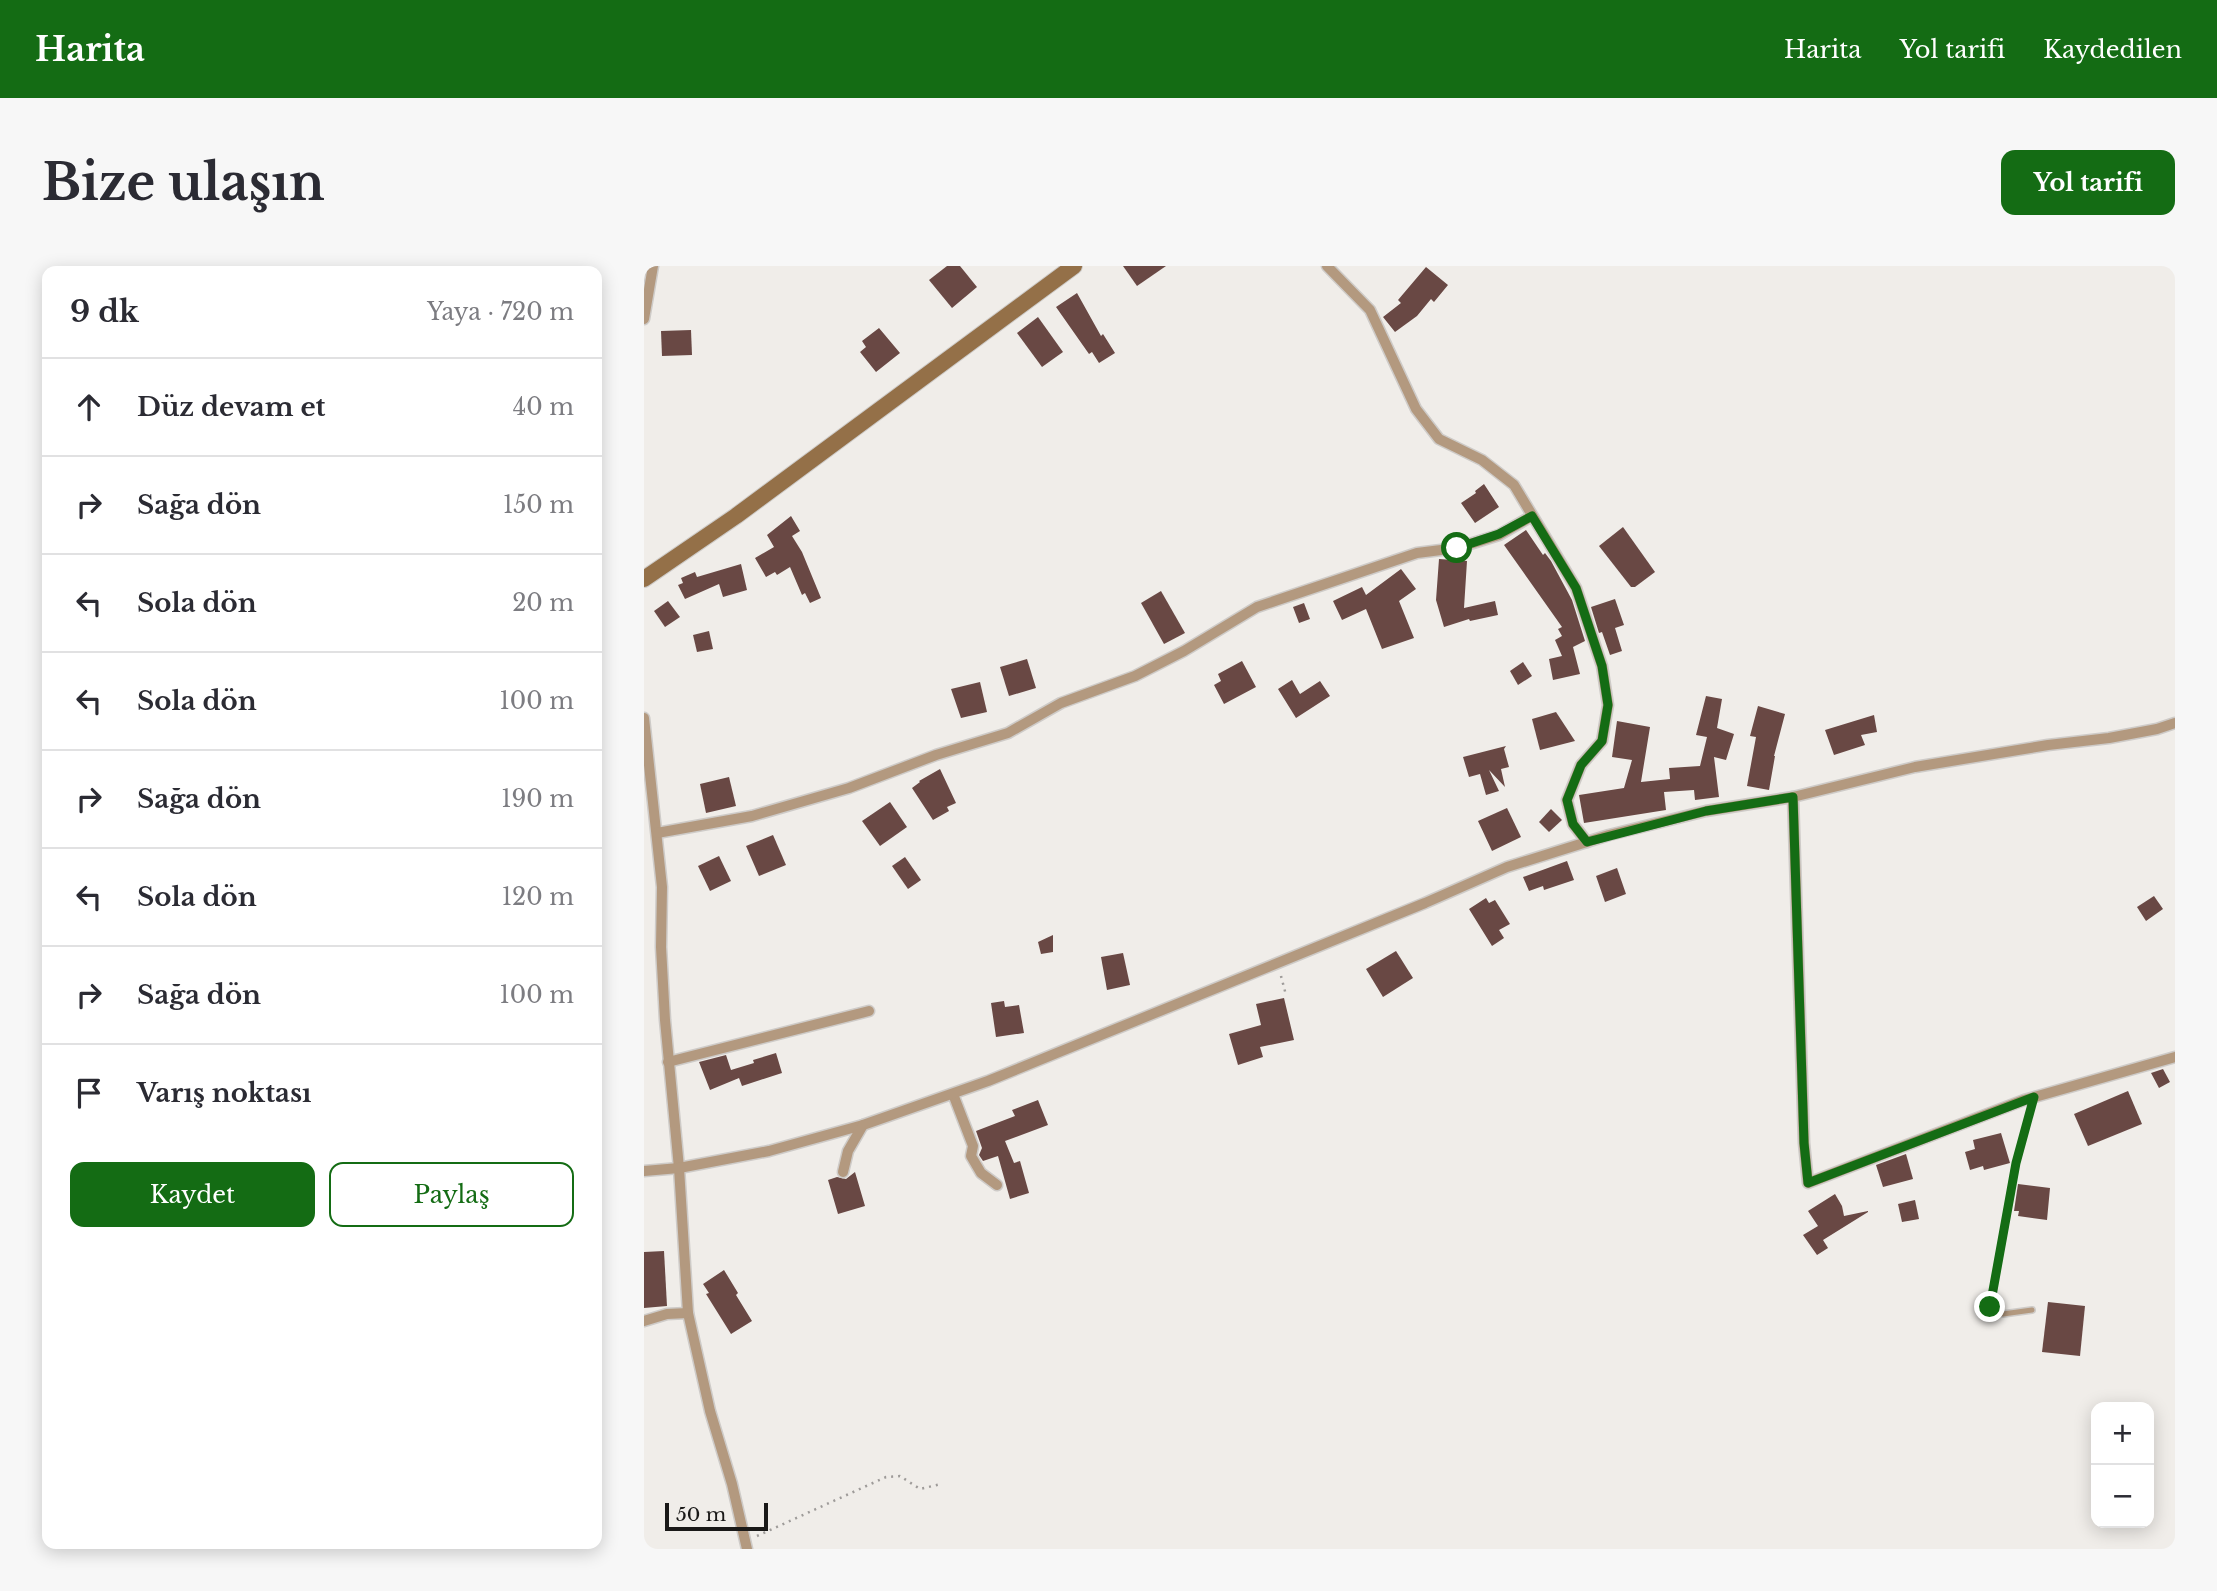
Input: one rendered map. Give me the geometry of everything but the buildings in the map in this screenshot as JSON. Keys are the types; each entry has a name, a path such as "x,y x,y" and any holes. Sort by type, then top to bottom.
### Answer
{"street":[{"path":"644,319 653,266"},
{"path":"644,579 736,516 1074,266"},
{"path":"1327,266 1370,310 1416,409 1439,439 1482,460 1514,485 1576,588 1602,666 1608,705 1602,741 1581,765 1567,800 1573,824 1587,842"},
{"path":"657,833 751,816 788,806 849,788 936,755 1008,733 1061,703 1135,676 1184,651 1257,607 1418,553 1457,548 1488,538 1532,516"},
{"path":"644,719 662,887 661,947 668,1062 679,1168 688,1313 710,1411 733,1484 746,1546"},
{"path":"644,1171 679,1168 769,1151 863,1125 988,1082 1507,867 1587,842 1706,811 1793,797 1915,767 2109,738 2175,723"},
{"path":"1793,797 1804,1143 1808,1183 2034,1097 2175,1057"},
{"path":"668,1062 869,1011"},
{"path":"953,1094 973,1146 971,1156 981,1173 996,1185"},
{"path":"843,1172 848,1151 863,1125"},
{"path":"644,1321 667,1314 688,1313"}],"lane":[{"path":"2032,1310 2003,1314 1990,1307 2016,1163 2034,1097"}],"path":[{"path":"1277,963 1286,995"},
{"path":"746,1546 886,1477 900,1476 920,1489 941,1483"}],"route":[{"path":"1457,548 1499,534 1532,516 1576,588 1602,666 1608,705 1602,741 1581,765 1567,800 1573,824 1587,842 1706,811 1793,797 1804,1143 1808,1183 2034,1097 2016,1163 1990,1307"}]}
